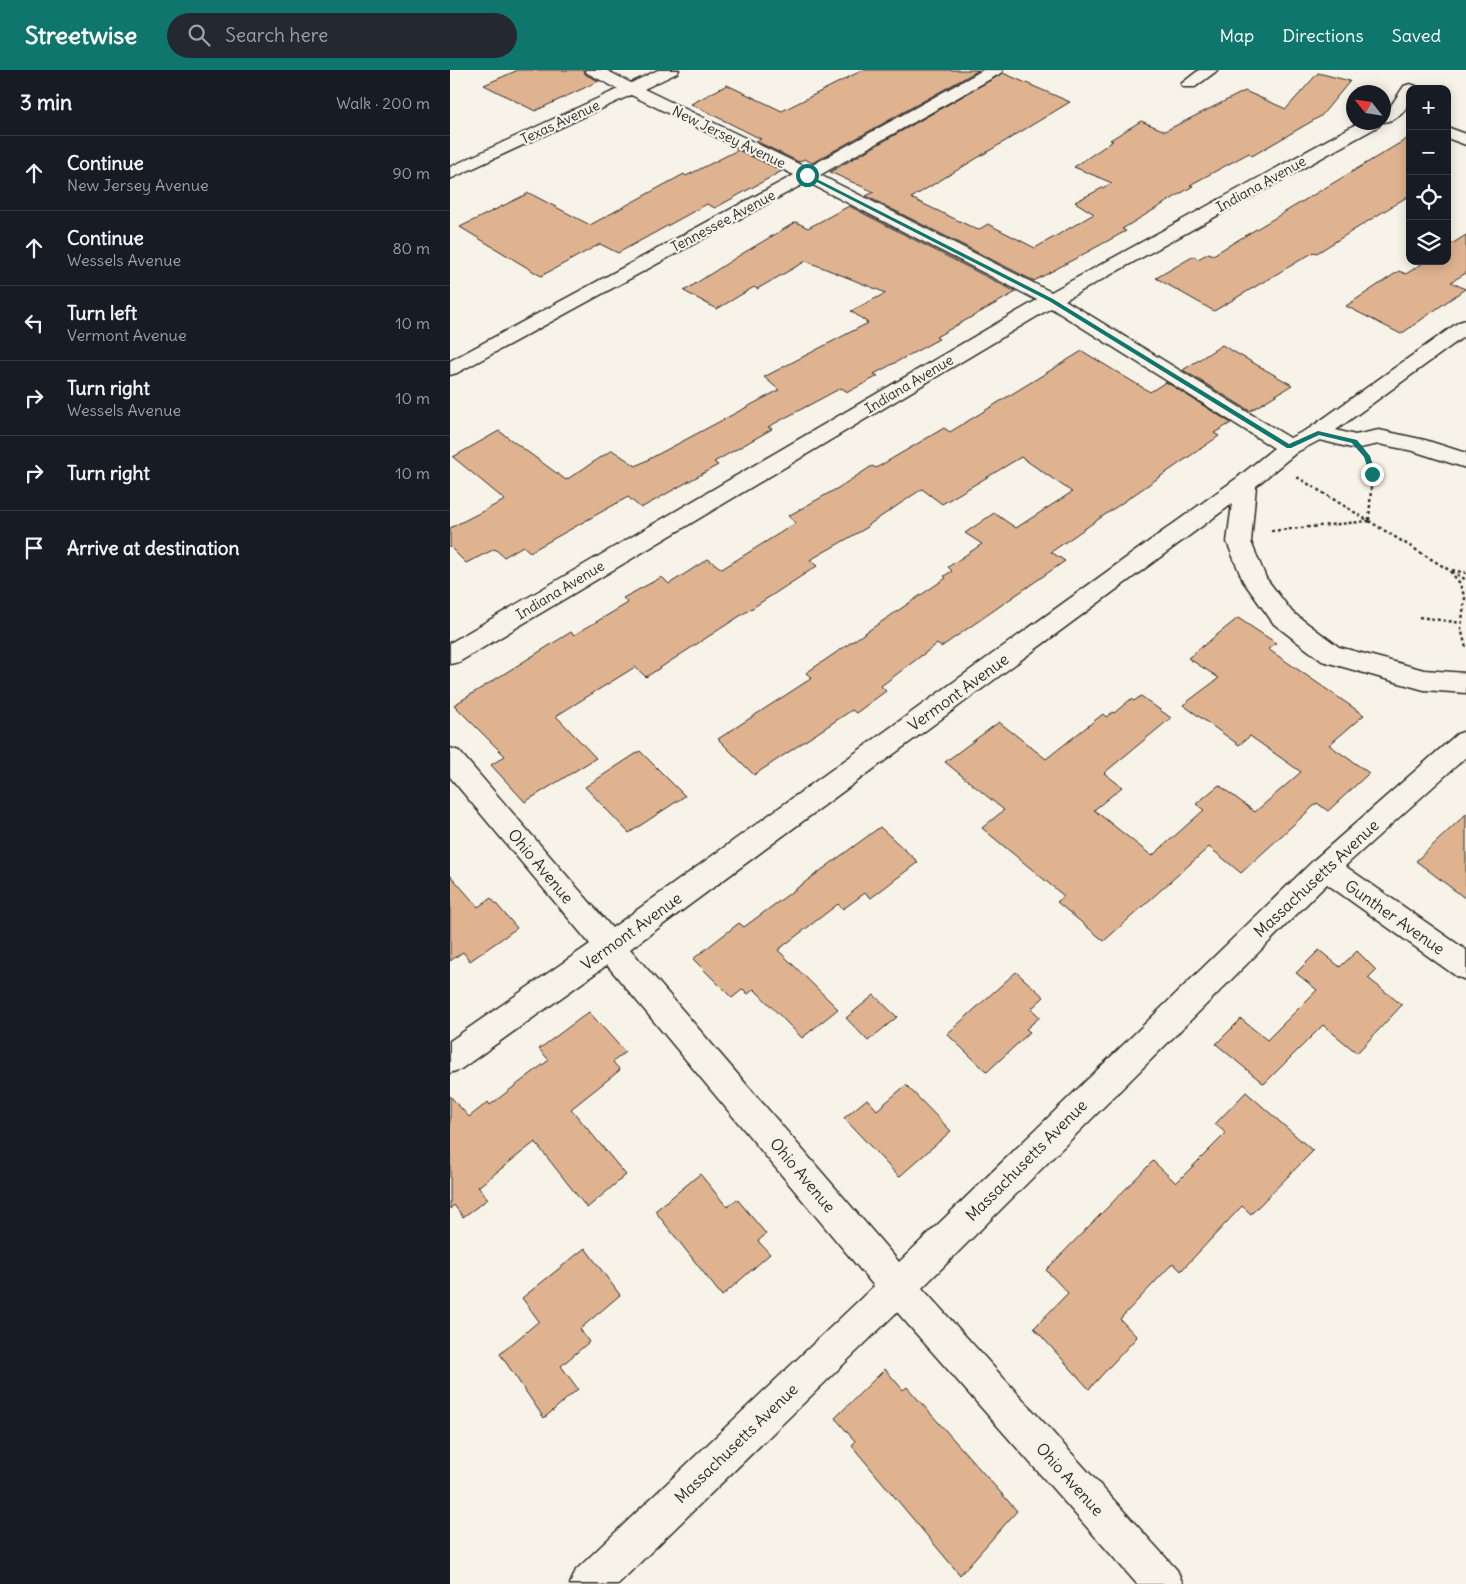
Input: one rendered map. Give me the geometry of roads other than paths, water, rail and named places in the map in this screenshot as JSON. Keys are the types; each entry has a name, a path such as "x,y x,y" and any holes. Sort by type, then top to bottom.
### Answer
{"street":[{"name":"New Jersey Avenue","path":"593,70 807,175 1051,300 1280,454"},
{"name":"Texas Avenue","path":"450,174 671,70"},
{"name":"Tennessee Avenue","path":"450,369 807,175 995,70"},
{"path":"1189,84 1210,70"},
{"path":"1396,114 1406,97"},
{"name":"Indiana Avenue","path":"450,655 1051,300 1359,130"},
{"path":"1451,134 1466,140"},
{"name":"Vermont Avenue","path":"450,1059 609,947 1244,483 1280,454 1318,433 1466,326"},
{"path":"1318,433 1355,442 1379,437 1417,445 1466,461"},
{"path":"1244,483 1239,542 1255,580 1283,618 1331,654 1424,680 1466,683"},
{"name":"Massachusetts Avenue","path":"590,1584 898,1286 1324,867 1466,741"},
{"name":"Ohio Avenue","path":"450,758 898,1286 1163,1584"},
{"name":"Gunther Avenue","path":"1324,867 1466,967"}]}
